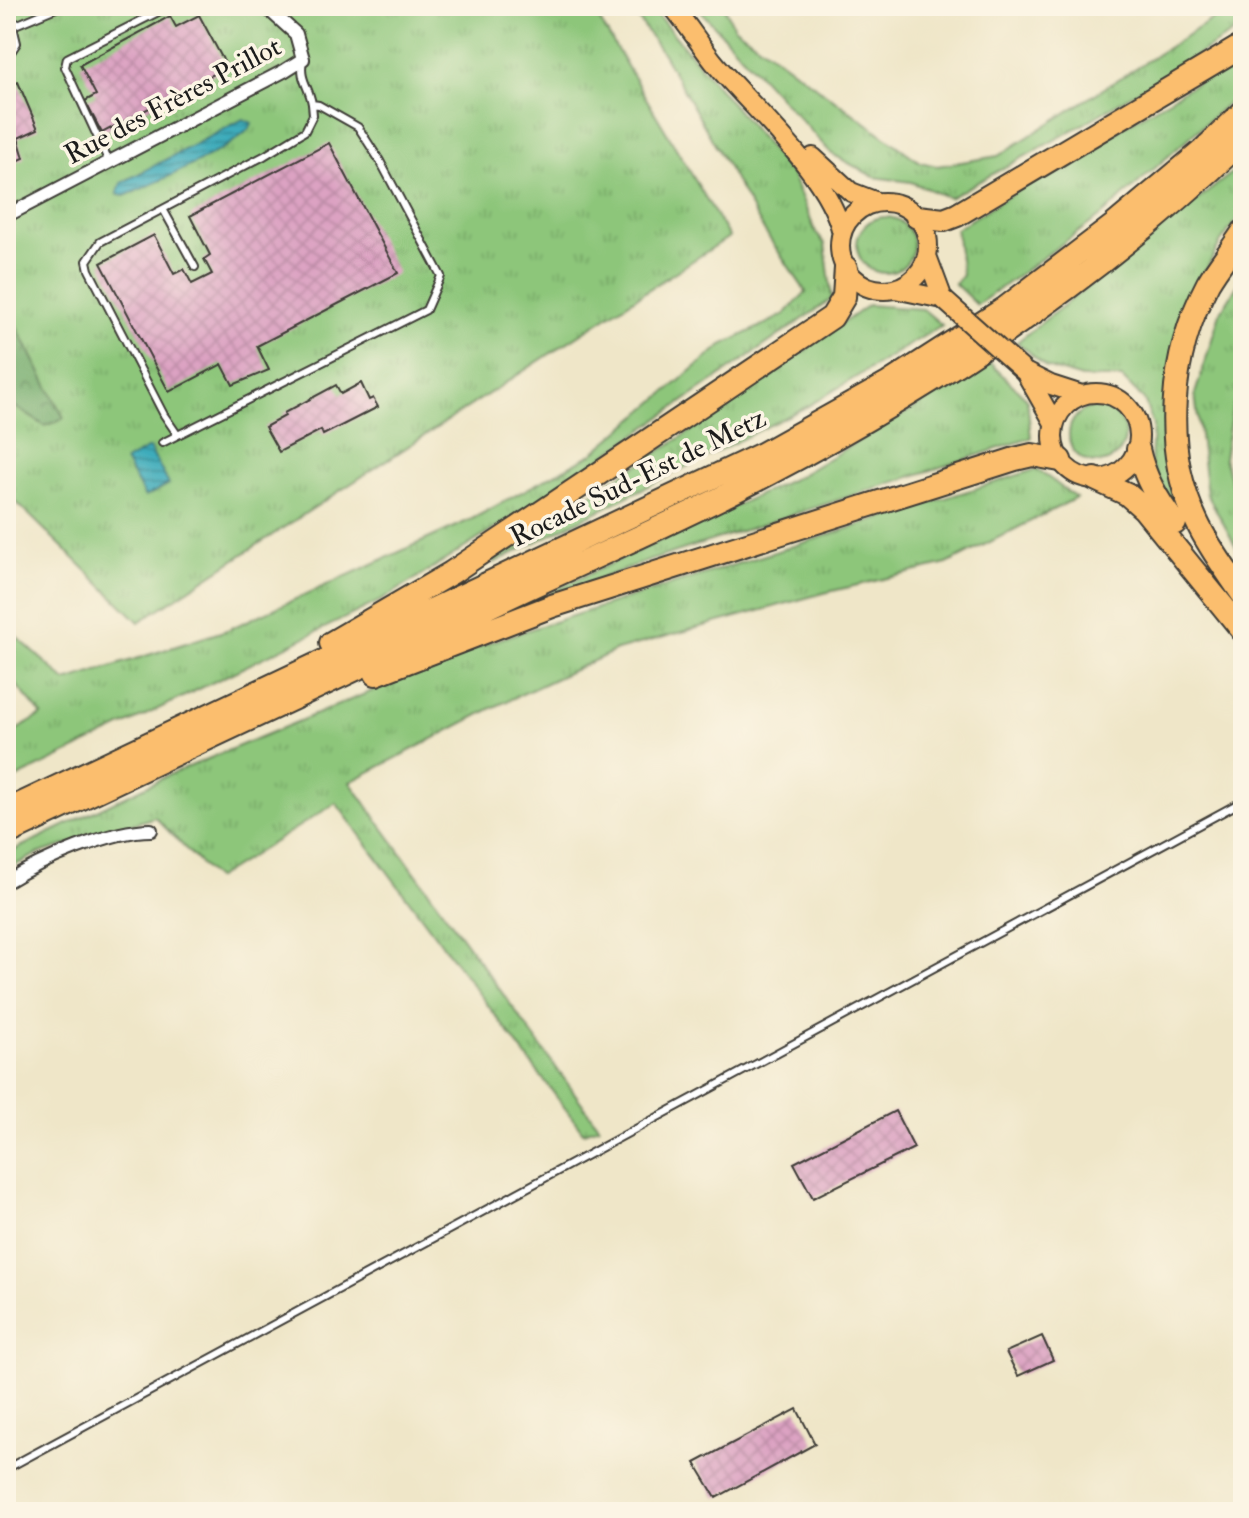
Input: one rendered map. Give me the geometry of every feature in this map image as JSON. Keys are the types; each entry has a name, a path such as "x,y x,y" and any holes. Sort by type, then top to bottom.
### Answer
{"highway":[{"path":"917,217 944,220 957,215 1243,45"},
{"name":"Rocade Sud-Est de Metz","path":"6,811 762,454 889,383 1004,309 1114,225 1201,152 1243,112"},
{"name":"Rocade Sud-Est de Metz","path":"6,834 768,475 902,400 1017,324 1121,246 1215,168 1243,140"},
{"path":"1243,232 1209,283 1192,321 1178,371 1175,412 1178,462 1196,519 1243,595"},
{"path":"194,722 451,573 797,342 832,317 839,307 844,297 846,268"},
{"path":"1138,449 1141,466 1157,501 1243,603"},
{"path":"196,744 552,606 1015,459 1032,455 1060,460"},
{"path":"1095,479 1127,494 1144,509 1243,631"}],"main road":[{"path":"672,6 712,59 817,179 834,206 842,233"},
{"path":"693,30 721,54 840,185 862,198 899,204 917,217 925,229 927,256 921,271 910,282 895,289"},
{"path":"877,202 855,213 842,233 840,245 846,268 855,279 867,286 943,299"},
{"path":"927,256 943,299 1025,372 1082,395 1103,393 1123,401 1136,418 1139,428 1138,449 1132,461 1122,471 1109,477 1095,479 1075,474 1060,460 1054,446 1054,423 1025,372"},
{"path":"1054,423 1065,406 1082,395"}],"street":[{"name":"Rue des Frères Prillot","path":"6,216 303,59 296,34 265,6"},
{"path":"6,882 31,867 131,830 151,830"}],"lane":[{"path":"6,54 17,43 8,6"},
{"path":"13,26 61,6"},
{"path":"109,162 65,67 67,58 170,6"},
{"path":"177,434 164,415 87,261 100,242 264,156 305,131 313,115 310,95 300,75 303,59"},
{"path":"162,443 426,310 441,276 380,161 358,127 312,104"},
{"path":"163,209 195,267"},
{"path":"6,1469 1243,801"}],"green space":[{"path":"6,6 591,6 729,237 139,622 6,492"},
{"path":"629,6 650,6 792,175 816,233 825,244 832,299 545,497 382,600 6,783 6,736 42,715 6,673 6,627 66,681 227,630 472,519 592,454 722,345 784,315 806,292 765,232 663,54"},
{"path":"696,6 724,6 734,27 920,162 937,166 998,156 1233,6 1243,6 1243,27 1082,125 949,198 911,182 874,177 832,154"},
{"path":"1243,55 1243,90 1102,215 977,305 955,284 962,275 956,229"},
{"path":"1243,162 1243,211 1220,243 1196,289 1176,342 1185,521 1173,507 1151,464 1153,425 1144,400 1122,378 1082,378 1046,367 1017,342"},
{"path":"885,217 905,225 913,245 905,265 885,273 865,265 857,245 865,225"},
{"path":"1243,277 1243,401 1233,405 1224,458 1236,498 1243,508 1243,559 1207,494 1195,394 1220,313"},
{"path":"868,305 923,309 942,325 808,406 494,563 491,558 691,431"},
{"path":"6,306 64,418 45,426 6,401"},
{"path":"987,360 1027,399 1031,438 648,561 552,596 550,592 797,477 911,410"},
{"path":"1097,407 1117,415 1125,435 1117,455 1097,463 1077,455 1069,435 1077,415"},
{"path":"1037,469 1076,498 947,564 824,593 617,650 492,708 350,782 599,1127 583,1132 336,803 215,879 155,817 37,854 6,870 6,854 169,775 493,641"}],"water":[{"path":"243,119 252,123 246,132 215,153 136,191 124,196 117,194 121,183"},
{"path":"149,448 169,484 145,497 125,461"}],"building":[{"path":"199,15 227,67 102,133 85,101 96,95 80,65 170,16 176,27"},
{"path":"18,82 38,129 18,138 24,158 6,166 6,88"},
{"path":"329,143 398,273 257,346 269,370 233,385 222,364 169,392 101,263 154,235 174,274 184,269 192,284 212,274 204,259 210,255 190,216"},
{"path":"361,383 369,400 373,398 378,407 323,435 321,430 279,452 265,427 336,385 341,394"},
{"path":"895,1111 914,1148 813,1198 794,1163"},
{"path":"1042,1336 1053,1360 1018,1376 1006,1352"},
{"path":"797,1409 815,1444 716,1498 695,1463"}]}
